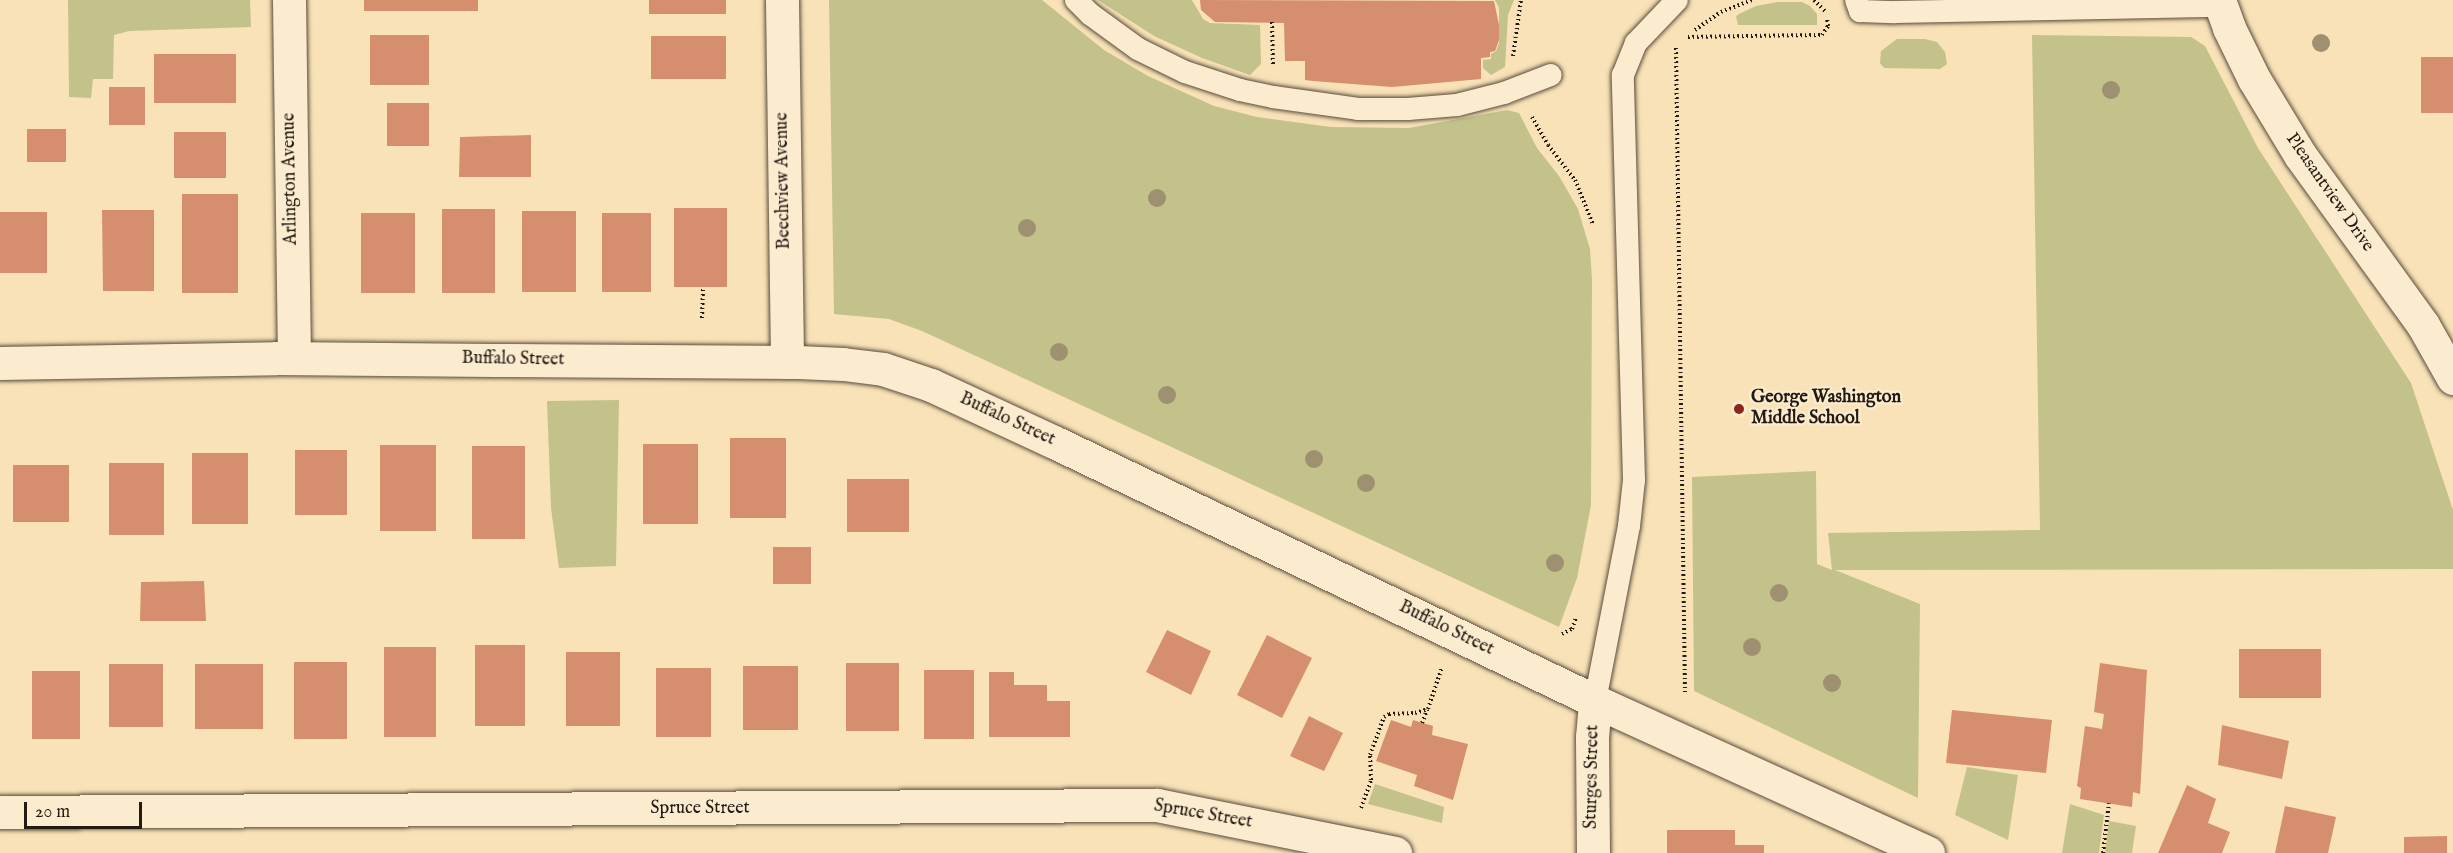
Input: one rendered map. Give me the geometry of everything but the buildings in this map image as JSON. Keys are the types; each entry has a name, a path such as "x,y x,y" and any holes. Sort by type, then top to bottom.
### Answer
{"street":[{"name":"Arlington Avenue","path":"289,0 294,358"},
{"name":"Beechview Avenue","path":"782,0 787,362"},
{"name":"Pleasantview Drive","path":"2220,3 2254,79 2300,155 2423,325 2453,378"},
{"name":"Buffalo Street","path":"0,363 294,358 787,362 843,364 883,369 931,385 1595,701 1928,853"},
{"name":"Sturges Street","path":"1593,853 1592,736 1595,701"},
{"name":"Spruce Street","path":"0,812 1157,806 1395,853"}],"lane":[{"path":"1076,0 1090,14 1148,54 1185,72 1240,90 1273,97 1358,109 1408,110 1457,105 1551,75"},
{"path":"1595,701 1629,526 1634,480 1623,75 1636,42 1677,0"},
{"path":"1858,5 2220,3"}],"path":[{"path":"1521,0 1513,56 1519,87 1548,145 1575,180 1594,227"},
{"path":"1685,692 1676,48 1720,12 1752,0"},
{"path":"1688,37 1822,35 1828,26 1826,14 1814,0"},
{"path":"1272,22 1273,97"},
{"path":"702,318 703,287"},
{"path":"1562,634 1572,629 1578,612"},
{"path":"1422,723 1443,665"},
{"path":"1361,808 1371,780 1370,755 1384,717 1389,714 1416,713 1428,709"},
{"path":"2103,853 2109,804"}],"shaded area":[{"path":"68,0 250,0 251,27 129,31 114,35 113,79 93,79 91,98 69,97"},
{"path":"829,0 1042,0 1104,50 1148,76 1214,106 1257,117 1331,127 1409,128 1507,110 1519,113 1537,148 1559,176 1578,209 1590,249 1592,279 1591,505 1577,578 1559,627 922,331 889,319 834,314"},
{"path":"1098,0 1192,0 1203,19 1210,23 1260,25 1261,64 1250,75 1202,58 1154,36"},
{"path":"1495,0 1514,0 1508,15 1505,67 1491,75 1483,68 1483,60 1491,59 1491,54 1496,51 1499,43 1499,8"},
{"path":"1778,2 1802,2 1810,6 1817,14 1817,25 1738,25 1736,16 1739,14 1756,6"},
{"path":"2032,35 2191,37 2205,46 2258,148 2411,383 2453,510 2453,569 1835,570 1920,604 1918,798 1694,691 1692,477 1816,471 1817,564 1832,570 1828,533 2040,530"},
{"path":"1897,39 1925,39 1937,42 1945,52 1947,64 1940,69 1884,68 1880,63 1881,51"},
{"path":"619,400 616,566 559,568 551,508 547,401"},
{"path":"1967,767 2018,775 2008,840 1955,815"},
{"path":"1375,784 1444,807 1442,823 1368,804"},
{"path":"2070,804 2104,815 2099,853 2062,853"},
{"path":"2109,821 2136,826 2132,853 2105,853"}],"place":[{"name":"George Washington Middle School","path":"1739,409"}]}
